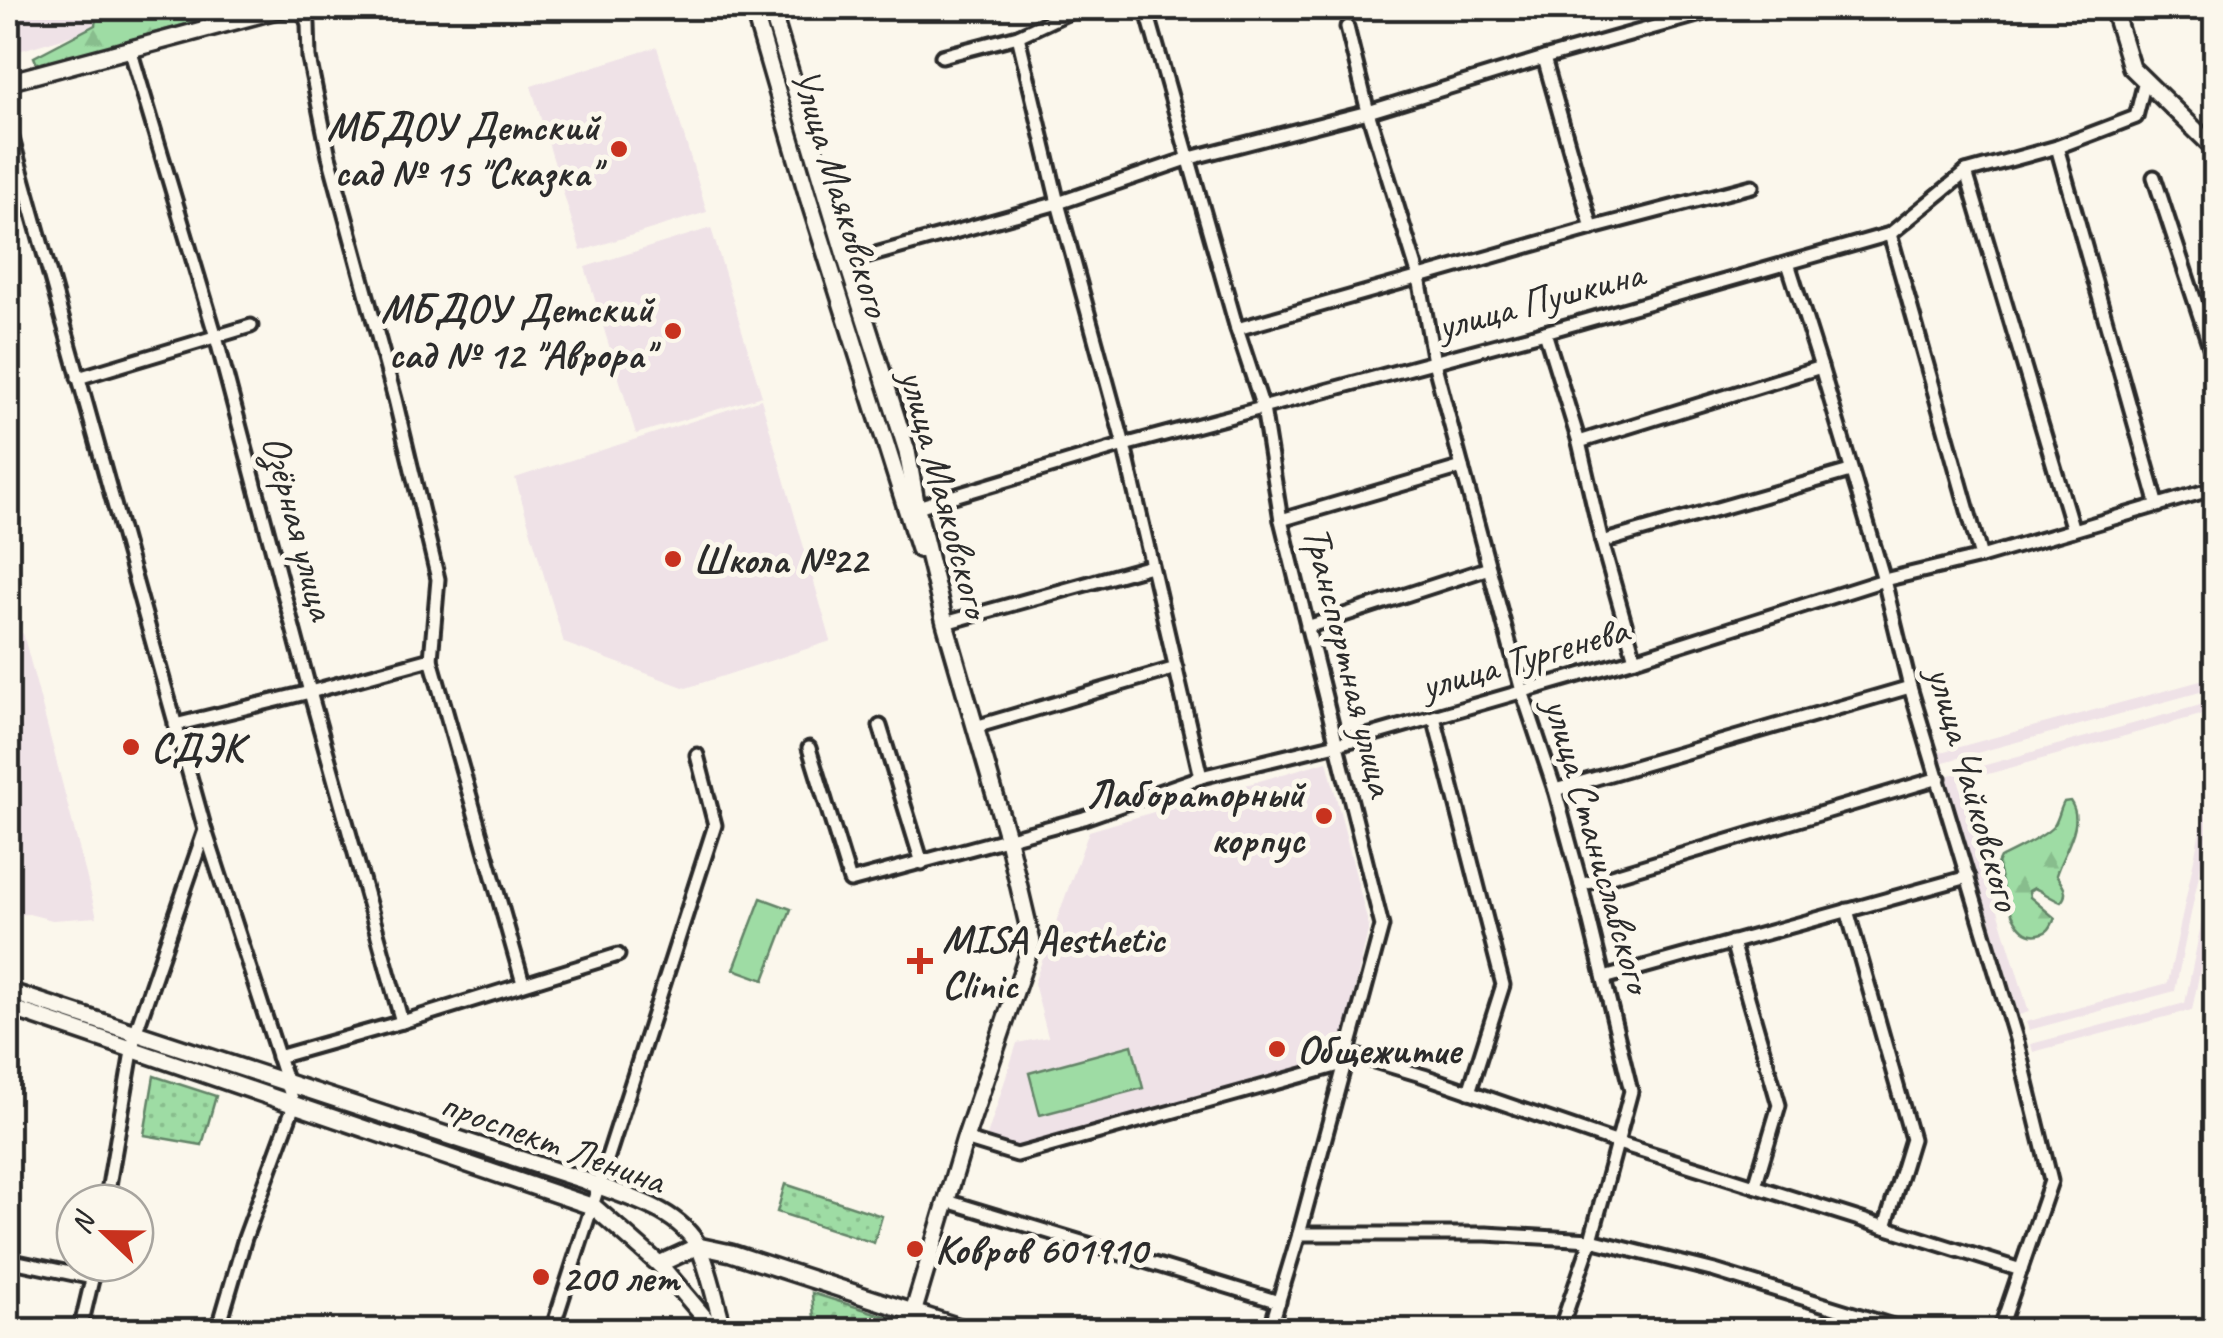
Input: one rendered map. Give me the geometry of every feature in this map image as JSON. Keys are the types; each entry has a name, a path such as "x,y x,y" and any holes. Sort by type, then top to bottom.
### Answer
{"street":[{"path":"8,82 284,8"},
{"path":"302,8 308,24 308,58 329,156 395,399 438,578 431,659 523,983"},
{"name":"Улица Маяковского","path":"753,8 808,197 911,508"},
{"name":"улица Маяковского","path":"772,8 907,451 911,508 1008,840 1032,942 965,1140 908,1330"},
{"path":"942,56 1018,36 1078,8"},
{"name":"Транспортная улица","path":"1146,8 1263,408 1282,520 1382,926 1270,1330"},
{"path":"847,262 1058,203 1190,158 1368,112 1722,8"},
{"path":"2113,8 2131,67 2216,150"},
{"name":"улица Станиславского","path":"1347,27 1368,112 1419,277 1434,362 1522,691 1581,885 1631,1091 1591,1240 1560,1330"},
{"path":"1018,36 1058,203 1124,445 1201,777"},
{"name":"Озёрная улица","path":"130,49 216,336 402,1022"},
{"path":"1544,58 1592,228"},
{"name":"улица Пушкина","path":"911,508 1124,445 1546,332 1890,234 1966,172 2056,147 2136,117 2145,81"},
{"path":"8,124 205,830 294,1105 245,1238 218,1330"},
{"path":"2056,147 2158,506"},
{"path":"1966,172 2073,530"},
{"path":"2154,177 2216,364"},
{"path":"1237,329 1752,186"},
{"path":"1890,234 1981,556"},
{"name":"улица Чайковского","path":"1788,263 2017,1042 2051,1180 2000,1330"},
{"path":"78,378 251,326"},
{"path":"1546,332 1635,659"},
{"path":"1579,442 1821,367"},
{"path":"1282,520 1462,467"},
{"path":"1602,542 1850,471"},
{"name":"улица Тургенева","path":"809,748 850,882 1084,818 1201,777 1336,744 1635,659 1884,580 2216,488"},
{"path":"945,623 1150,566"},
{"path":"1307,627 1489,568"},
{"path":"175,725 431,659"},
{"path":"976,727 1176,668"},
{"path":"1555,790 1910,687"},
{"path":"1434,717 1503,985 1469,1092"},
{"path":"880,726 922,862"},
{"path":"552,1330 715,825 697,755"},
{"path":"1581,885 1939,778"},
{"path":"110,1183 136,1034 205,830"},
{"path":"1604,978 1968,877"},
{"path":"1847,910 1912,1140 1885,1227"},
{"path":"1732,942 1780,1105 1755,1186"},
{"path":"278,1057 618,954"},
{"name":"проспект Ленина","path":"8,991 597,1186 664,1213 698,1246 659,1264 594,1207 8,1007"},
{"path":"965,1140 1018,1154 1345,1058 1424,1076 1618,1143 2021,1270"},
{"path":"947,1201 1280,1302"},
{"path":"1299,1234 1486,1234 1591,1240 1715,1272 1906,1330"},
{"path":"724,1330 698,1246 732,1253 968,1330"},
{"path":"8,1260 55,1270"},
{"path":"659,1264 715,1330"},
{"path":"80,1330 92,1283"}],"shaded area":[{"path":"8,8 106,8 111,24 8,54"},
{"name":"МБДОУ Детский сад № 15 \"Сказка\"","path":"657,47 707,212 581,251 531,86"},
{"name":"МБДОУ Детский сад № 12 \"Аврора\"","path":"711,228 762,396 636,434 585,267"},
{"name":"Школа №22","path":"761,399 831,641 686,688 564,643 515,478"},
{"path":"23,633 97,917 52,920 29,914 8,915 8,638"},
{"path":"2215,677 2215,688 1940,763 1937,753"},
{"path":"2215,701 2215,711 1959,782 2029,1012 2019,1015 1946,776"},
{"path":"2215,759 2215,797 2175,991 2029,1030 2026,1022 2168,983"},
{"path":"1327,761 1369,927 1339,1058 1018,1149 986,1139 1017,1043 1048,1037 1034,983 1089,831"},
{"path":"2215,857 2215,897 2192,1010 2033,1052 2031,1044 2185,1003"}],"green space":[{"path":"98,8 116,8 131,15 147,8 243,8 41,65 36,62 34,57 95,25"},
{"path":"2070,801 2076,819 2056,875 2065,895 2061,902 2034,888 2029,891 2030,897 2055,918 2045,932 2029,934 2015,920 1997,864 2000,858 2051,828 2064,802"},
{"path":"761,898 791,909 764,980 734,969"},
{"path":"1132,1045 1143,1088 1040,1115 1029,1073"},
{"path":"154,1076 216,1096 202,1145 144,1135"},
{"path":"785,1184 882,1216 874,1243 777,1212"},
{"path":"812,1293 904,1322 902,1330 852,1330 814,1318"}],"place":[{"name":"МБДОУ Детский сад № 15 \"Сказка\"","path":"619,149"},
{"name":"МБДОУ Детский сад № 12 \"Аврора\"","path":"673,331"},
{"name":"Школа №22","path":"673,559"},
{"name":"СДЭК","path":"131,747"},
{"name":"Лабораторный корпус","path":"1324,816"},
{"name":"MISA Aesthetic Clinic","path":"920,961"},
{"name":"Общежитие","path":"1277,1049"},
{"name":"Ковров 601910","path":"915,1249"},
{"name":"200 лет","path":"541,1277"}]}
